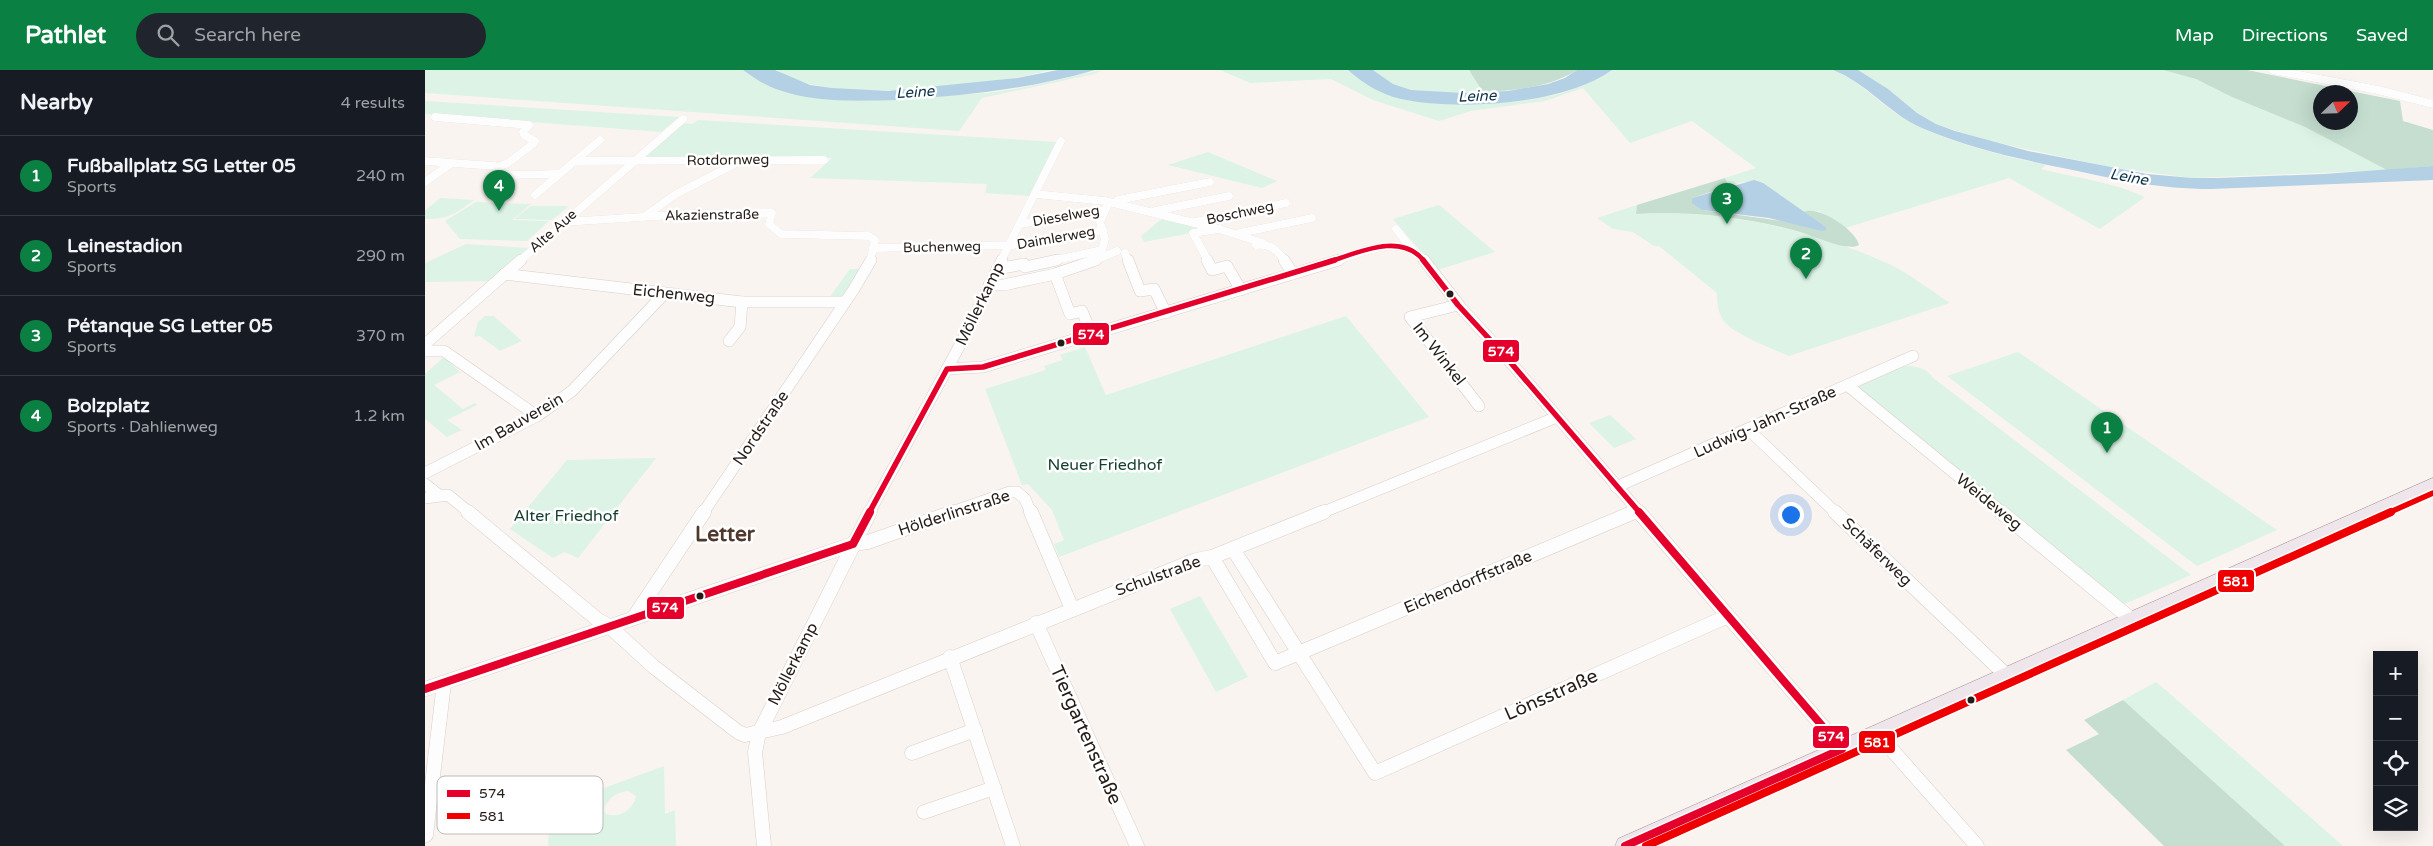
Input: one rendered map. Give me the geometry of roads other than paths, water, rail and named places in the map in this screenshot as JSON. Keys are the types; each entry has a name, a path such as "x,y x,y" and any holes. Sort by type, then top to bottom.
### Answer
{"main road":[{"path":"1625,846 2433,483"}],"street":[{"path":"2273,70 2378,90 2433,104"},
{"path":"425,160 498,167 508,163 535,141 524,135 523,132 529,125 435,118"},
{"name":"Alte Aue","path":"425,344 683,119"},
{"path":"535,195 557,174 600,140"},
{"name":"Möllerkamp","path":"764,846 755,752 759,733 853,544 947,369 1061,141"},
{"path":"644,217 676,194 742,160"},
{"name":"Rotdornweg","path":"575,161 824,160"},
{"path":"425,182 452,163"},
{"path":"498,167 499,174 503,175 557,174"},
{"name":"Dieselweg","path":"1019,224 1043,220 1045,222 1141,195 1210,182"},
{"name":"Dieselweg","path":"1035,194 1083,196 1107,206 1149,210"},
{"path":"1141,195 1149,210"},
{"name":"Boschweg","path":"1149,210 1229,196"},
{"name":"Boschweg","path":"1194,222 1286,203"},
{"name":"Daimlerweg","path":"989,285 1004,285 1080,267 1101,253 1105,239 1100,222 1107,206"},
{"name":"Boschweg","path":"1149,210 1237,234 1275,247 1293,274"},
{"name":"Akazienstraße","path":"564,222 644,217 772,213 769,224 781,234 872,237 875,240 876,248"},
{"name":"Boschweg","path":"1237,234 1311,218"},
{"name":"Boschweg","path":"1219,229 1193,233 1212,270 1227,266 1241,290"},
{"name":"Daimlerweg","path":"1009,245 1034,241 1035,244 1103,230"},
{"path":"1396,230 1458,305 1557,417 1842,749"},
{"path":"1252,246 1263,243"},
{"name":"Buchenweg","path":"876,248 1009,245"},
{"path":"947,369 983,367 1092,336 1385,246 1399,245 1413,250"},
{"name":"Nordstraße","path":"634,617 845,302 876,248"},
{"name":"Daimlerweg","path":"997,269 1024,264 1025,267 1101,253 1121,252 1140,291 1154,289 1166,313"},
{"name":"Eichenweg","path":"504,274 742,302 845,302"},
{"path":"1055,274 1070,314 1082,311 1092,336"},
{"name":"Im Bauverein","path":"425,473 537,416 572,391 665,293"},
{"path":"729,342 740,327 742,302"},
{"name":"Im Winkel","path":"1458,305 1410,317 1479,406"},
{"path":"425,351 444,351 537,416"},
{"name":"Ludwig-Jahn-Straße","path":"1616,486 1913,356"},
{"name":"Weideweg","path":"1847,385 2131,619"},
{"name":"Schulstraße","path":"759,733 782,727 951,657 1196,560 1233,549 1557,417"},
{"name":"Schäferweg","path":"1748,429 2006,675"},
{"path":"425,484 439,495"},
{"name":"Hölderlinstraße","path":"853,544 868,542 999,495 1017,492 1025,499 1071,609"},
{"path":"425,498 449,495 598,620 609,626 654,667 737,732 745,735 759,733"},
{"name":"Eichendorffstraße","path":"1211,557 1275,663 1637,511"},
{"path":"425,689 853,544"},
{"path":"1233,549 1298,653"},
{"name":"Lönsstraße","path":"1298,653 1375,773 1728,616"},
{"name":"Tiergartenstraße","path":"1036,623 1137,846"},
{"path":"951,657 1013,846"},
{"path":"425,835 444,683"},
{"path":"912,754 975,730"},
{"path":"1877,733 1977,846"},
{"path":"924,812 994,788"}],"water":[{"name":"Leine","path":"743,70 775,70 810,85 888,91 1017,78 1058,70 1095,70 1071,77 997,91 866,101 820,99 790,94 759,81"},
{"name":"Leine","path":"1348,70 1373,70 1393,84 1411,90 1464,93 1508,91 1548,84 1565,78 1577,70 1612,70 1591,82 1567,91 1539,98 1510,102 1451,104 1424,103 1393,97 1373,88"},
{"name":"Leine","path":"1833,70 1858,70 1888,89 1917,113 1936,124 1955,131 2028,151 2147,174 2219,178 2324,174 2433,166 2433,180 2192,189 2156,186 2122,180 2012,157 1939,135 1910,122 1856,82"},
{"path":"1754,180 1763,183 1826,227 1826,230 1822,231 1769,218 1702,210 1692,203 1692,198"}],"place":[{"name":"Bolzplatz","path":"499,211"},
{"name":"Pétanque SG Letter 05","path":"1727,224"},
{"name":"Leinestadion","path":"1806,279"},
{"name":"Fußballplatz SG Letter 05","path":"2107,453"}],"district":[{"name":"Letter","path":"725,534"}],"park label":[{"name":"Neuer Friedhof","path":"1105,465"},
{"name":"Alter Friedhof","path":"566,516"}]}
